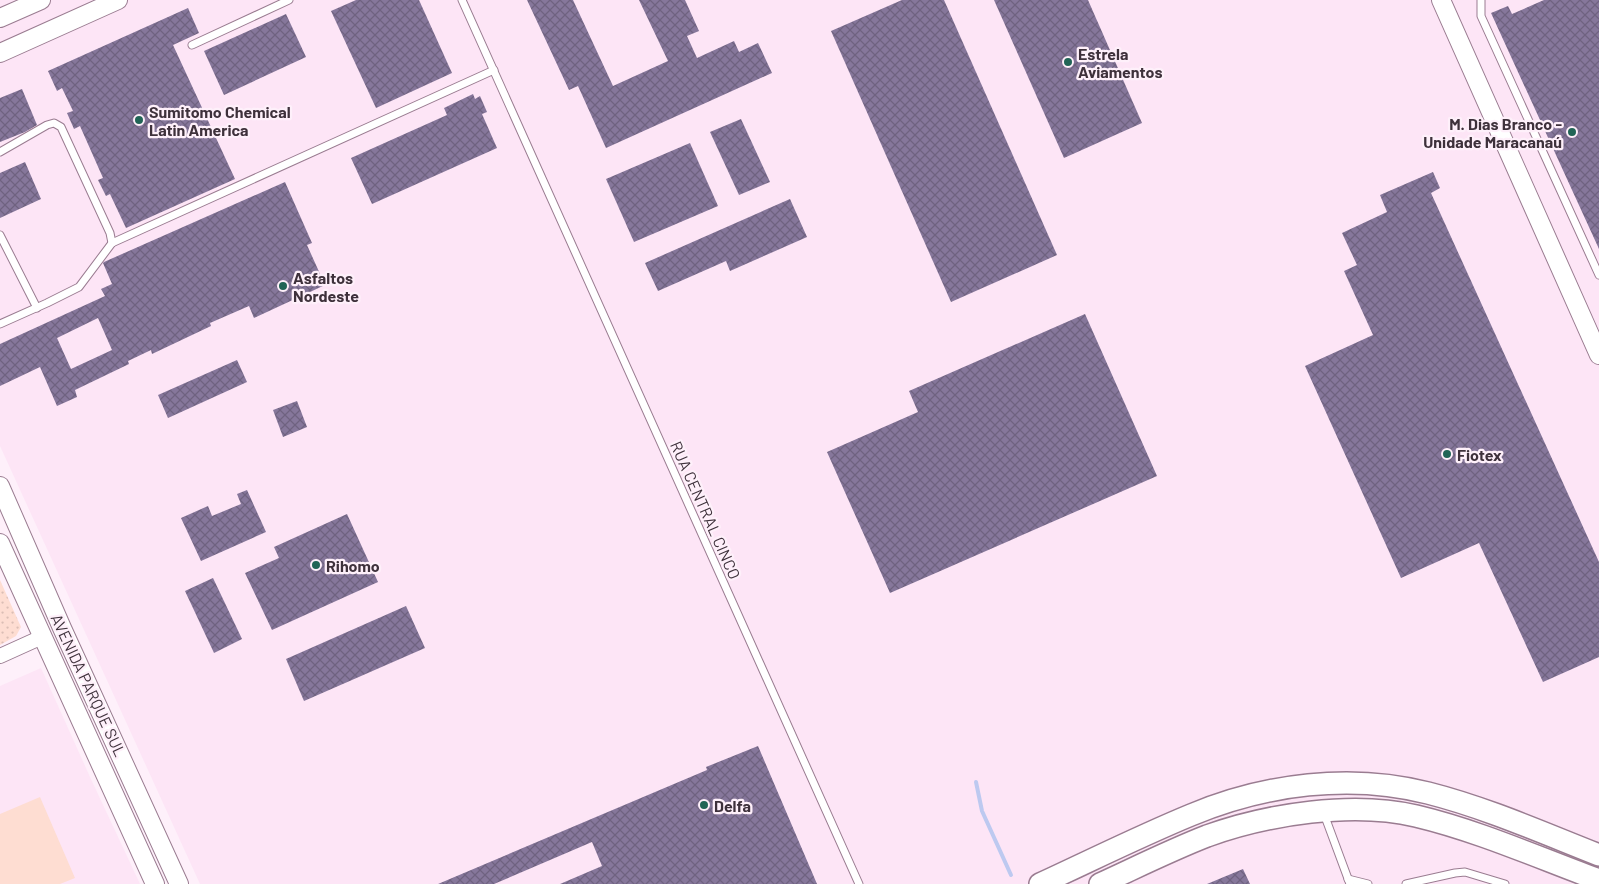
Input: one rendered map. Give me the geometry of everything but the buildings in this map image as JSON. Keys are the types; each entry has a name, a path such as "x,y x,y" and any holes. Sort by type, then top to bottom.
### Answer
{"main road":[{"path":"1040,884 1192,814 1240,798 1273,790 1295,786 1342,783 1383,785 1427,793 1482,810 1599,855"},
{"path":"1113,881 1206,837 1228,830 1269,819 1323,811 1360,810 1415,816 1505,844 1599,880"}],"street":[{"path":"0,18 41,0"},
{"path":"0,53 118,0"},
{"path":"1441,0 1599,355"},
{"name":"AVENIDA PARQUE SUL","path":"0,486 62,628 179,884"},
{"name":"AVENIDA PARQUE SUL","path":"0,543 155,884"},
{"path":"0,656 42,637"}],"lane":[{"path":"192,45 289,0"},
{"name":"RUA CENTRAL CINCO","path":"462,0 859,884"},
{"path":"1481,0 1481,16 1599,274"},
{"path":"0,324 79,287 112,243 494,70"},
{"path":"0,152 46,125 54,123 61,128 110,233 112,243"},
{"path":"0,235 36,308"},
{"path":"1323,811 1349,881 1368,884"},
{"path":"1406,884 1465,872 1505,884"}],"shaded area":[{"path":"0,0 1599,0 1599,884 200,884 0,446"},
{"path":"0,580 21,627 16,636 0,645"},
{"path":"41,668 140,884 0,884 0,686"},
{"path":"40,797 75,878 60,884 0,884 0,814"}],"waterway":[{"path":"976,782 982,811 1011,875"}],"place":[{"name":"Estrela Aviamentos","path":"1068,62"},
{"name":"Sumitomo Chemical Latin America","path":"139,120"},
{"name":"M. Dias Branco - Unidade Maracanaú","path":"1572,132"},
{"name":"Asfaltos Nordeste","path":"283,286"},
{"name":"Fiotex","path":"1447,454"},
{"name":"Rihomo","path":"316,565"},
{"name":"Delfa","path":"704,805"}]}
